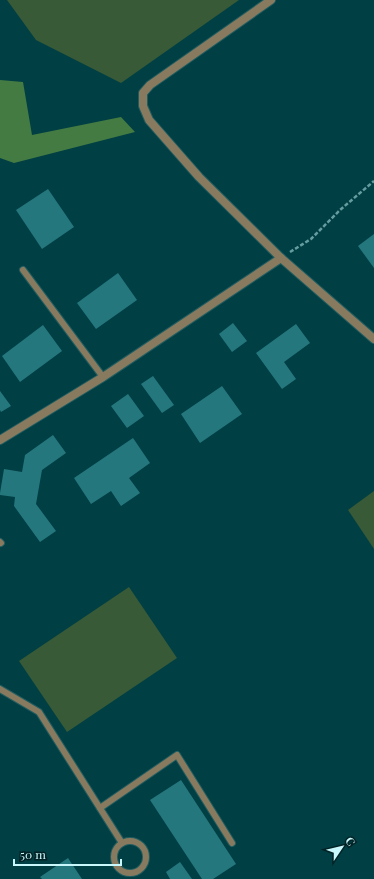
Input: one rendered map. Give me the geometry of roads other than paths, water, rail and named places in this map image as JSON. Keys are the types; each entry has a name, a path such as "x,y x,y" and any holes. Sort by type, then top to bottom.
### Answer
{"street":[{"path":"271,0 150,85 143,93 143,106 149,120 199,177 281,258 374,339"},
{"path":"0,440 103,376 281,258"}],"lane":[{"path":"23,270 103,376"},
{"path":"0,689 39,712 122,844"},
{"path":"100,808 177,755 232,844"},
{"path":"126,841 137,842 144,848 147,858 143,867 134,873 124,872 116,865 114,856 118,846 122,844 126,841"}]}
